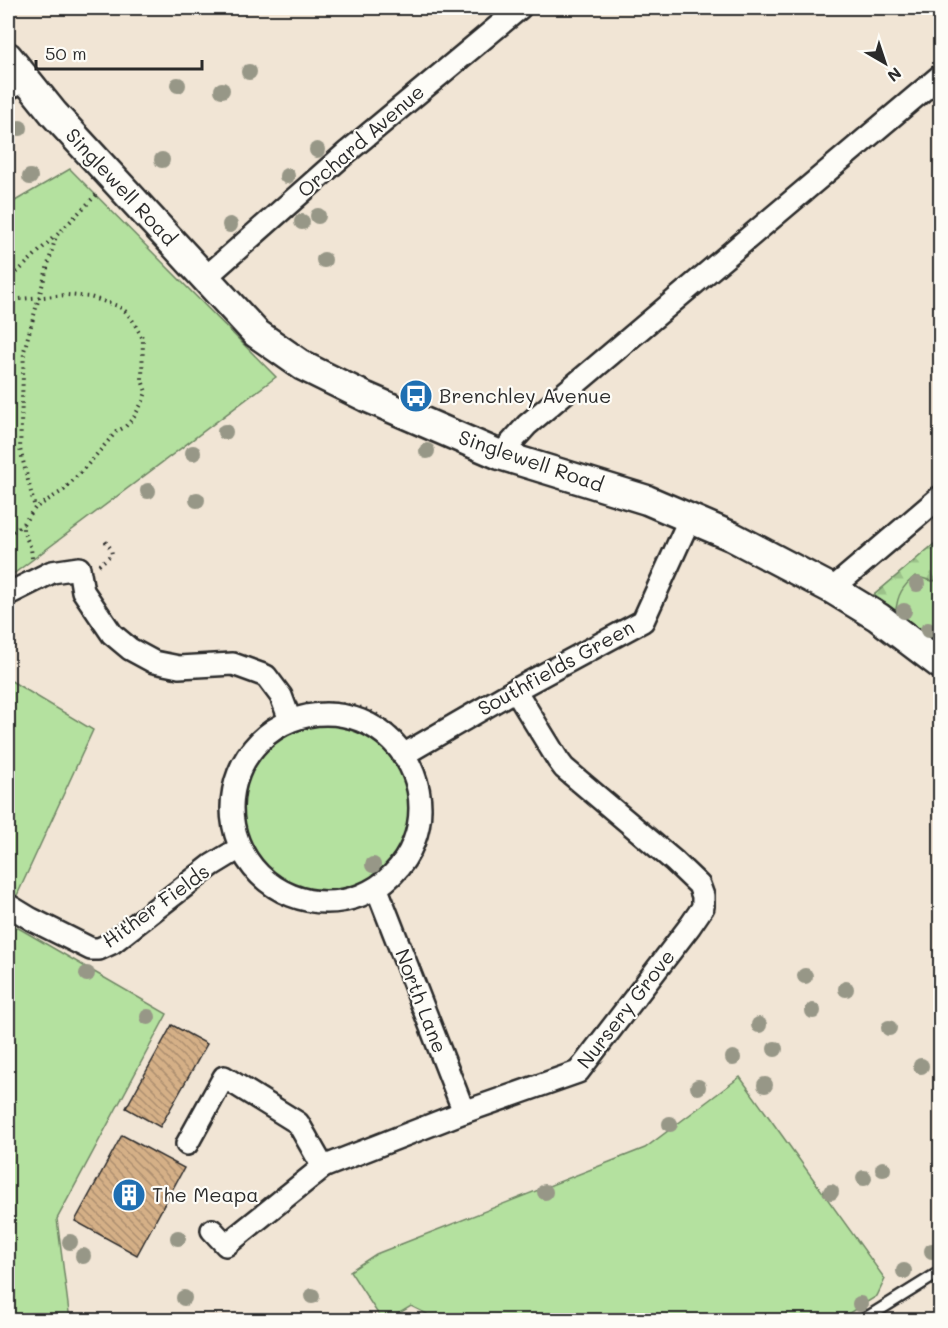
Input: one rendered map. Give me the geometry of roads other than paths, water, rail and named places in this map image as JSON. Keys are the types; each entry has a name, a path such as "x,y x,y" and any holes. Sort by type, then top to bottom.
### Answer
{"street":[{"name":"Orchard Avenue","path":"205,278 346,153 520,8"},
{"name":"Singlewell Road","path":"8,57 19,89 54,114 256,333 303,366 366,397 500,455 647,500 730,536 832,589 878,617 940,664"},
{"path":"500,455 536,417 940,76"},
{"path":"832,589 940,497"},
{"name":"Southfields Green","path":"405,746 643,621 690,518"},
{"path":"8,594 52,572 87,569 83,591 112,634 130,649 154,662 179,668 233,664 266,676 295,711 342,715 363,720 388,738 405,746 418,791 420,807 417,836 401,866 377,889 329,904 309,902 284,892 270,883 255,871 240,848 232,821 232,805 240,771 252,750 295,711"},
{"name":"Nursery Grove","path":"212,1230 226,1245 323,1167 464,1112 578,1072 703,907 702,892 693,878 564,768 515,690"},
{"name":"Hither Fields","path":"8,905 91,949 99,949 112,943 213,865 240,848"},
{"name":"North Lane","path":"377,889 464,1112"},
{"path":"187,1144 224,1077 298,1123 323,1167"}],"lane":[{"path":"867,1319 940,1272"}],"place":[{"name":"Brenchley Avenue","path":"416,396"},
{"name":"The Meapa","path":"129,1195"}]}
